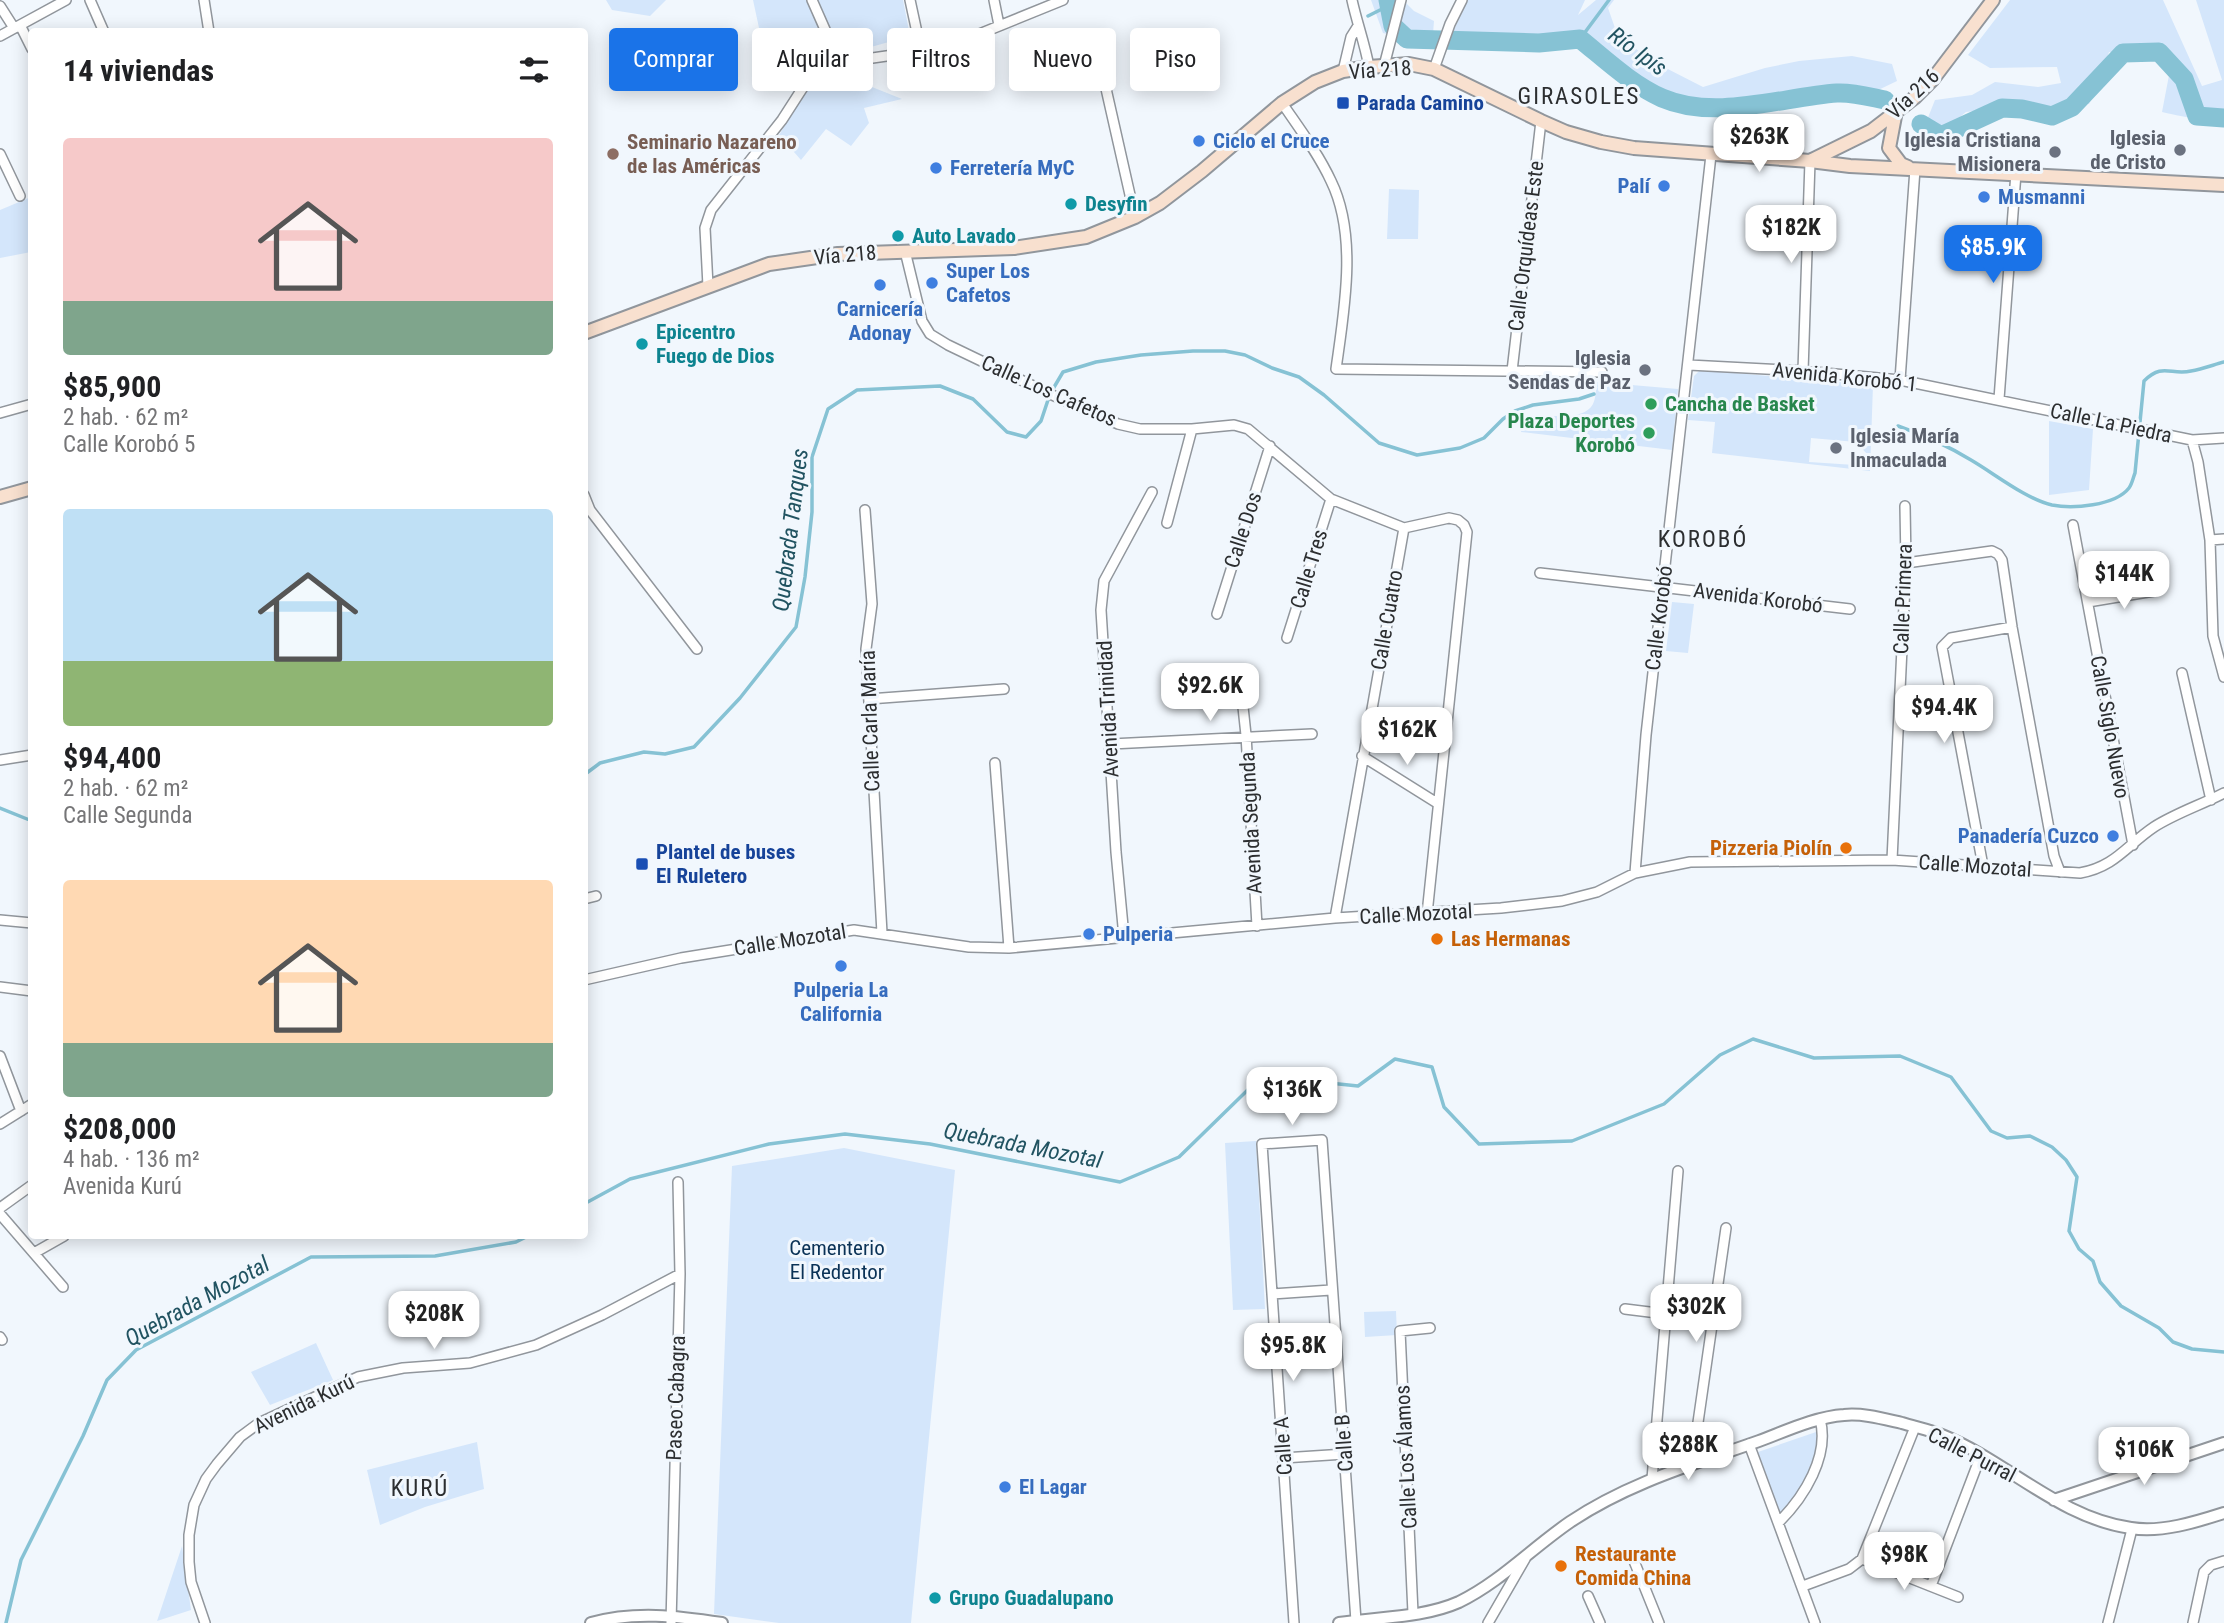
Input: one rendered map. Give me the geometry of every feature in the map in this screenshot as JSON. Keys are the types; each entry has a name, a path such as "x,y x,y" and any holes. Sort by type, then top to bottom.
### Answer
{"main road":[{"name":"Vía 216","path":"1810,161 1871,131 1933,79 1993,0"},
{"name":"Vía 218","path":"588,331 768,264 838,254 1001,249 1086,237 1135,217 1160,203 1282,103 1315,82 1343,71 1369,67 1409,64 1434,69 1566,132 1633,148 1850,166 2224,184"},
{"path":"1896,111 1889,148 1901,164 1915,169"},
{"path":"0,497 28,489"}],"street":[{"path":"0,36 66,0"},
{"path":"90,0 102,28"},
{"path":"204,0 208,28"},
{"path":"812,0 824,28"},
{"path":"910,0 916,28"},
{"path":"994,0 999,25"},
{"path":"992,28 1063,0"},
{"path":"1352,0 1369,67"},
{"path":"1384,66 1401,0"},
{"path":"1434,69 1462,0"},
{"path":"0,6 28,43"},
{"path":"1343,71 1351,37 1358,26"},
{"path":"708,286 705,228 711,210 782,120 801,91"},
{"path":"1107,91 1135,217"},
{"path":"1282,103 1332,183 1341,214 1346,244 1346,291 1336,369 1602,372"},
{"name":"Calle Orquídeas Este","path":"1512,371 1541,121"},
{"path":"0,154 20,196"},
{"name":"Calle Korobó","path":"1635,873 1646,735 1711,155"},
{"path":"1803,371 1810,161"},
{"path":"1900,380 1915,169"},
{"path":"1999,399 2016,173"},
{"name":"Calle Los Cafetos","path":"905,251 918,310 930,334 1038,389 1118,424 1140,429 1192,429 1234,425 1248,429 1331,499 1404,528"},
{"name":"Avenida Korobó 1","path":"1689,365 1900,380 1999,399"},
{"name":"Calle La Piedra","path":"1999,399 2192,440 2224,438"},
{"path":"1,410 28,405"},
{"path":"1167,523 1192,429"},
{"path":"2192,440 2210,540 2213,636 2224,677"},
{"name":"Calle Dos","path":"1217,614 1270,446"},
{"name":"Avenida Trinidad","path":"1124,937 1101,610 1104,581 1152,492"},
{"name":"Calle Tres","path":"1287,638 1331,499"},
{"path":"588,505 697,649"},
{"name":"Calle Primera","path":"1892,860 1906,563 1905,506"},
{"name":"Calle Carla María","path":"865,510 872,604 866,649 882,933"},
{"path":"1404,528 1449,518 1458,520 1467,532 1427,914"},
{"name":"Calle Siglo Nuevo","path":"2073,525 2133,845"},
{"name":"Calle Cuatro","path":"1335,918 1404,528"},
{"path":"2210,540 2224,538"},
{"path":"1906,563 1985,551 1998,554 2002,560 2054,856 2060,872"},
{"name":"Avenida Korobó","path":"1540,573 1850,609"},
{"path":"2088,602 2154,591"},
{"path":"1983,866 1942,654 1945,643 1951,638 2012,627"},
{"path":"2182,673 2211,800"},
{"name":"Avenida Segunda","path":"1240,679 1246,735 1257,926"},
{"path":"869,699 1004,689"},
{"path":"1111,744 1246,735 1312,734"},
{"path":"0,760 28,756"},
{"path":"1362,756 1437,803"},
{"path":"995,763 1009,948"},
{"name":"Calle Mozotal","path":"588,979 681,958 854,930 969,947 1009,948 1335,918 1427,914 1562,901 1597,892 1635,873 1690,862 1892,860 2080,873 2098,870 2113,862 2164,822 2224,793"},
{"path":"588,898 596,896"},
{"path":"0,920 28,923"},
{"path":"0,987 28,990"},
{"path":"0,1056 21,1111"},
{"path":"0,1124 28,1107"},
{"name":"Calle B","path":"1262,1144 1322,1140 1356,1621"},
{"name":"Calle A","path":"1262,1144 1294,1623"},
{"path":"1653,1479 1678,1171"},
{"name":"Paseo Cabagra","path":"671,1619 680,1274 678,1182"},
{"path":"0,1208 28,1188"},
{"path":"0,1214 63,1287"},
{"path":"1692,1464 1726,1228"},
{"path":"34,1253 59,1239"},
{"name":"Avenida Kurú","path":"205,1623 191,1582 189,1535 194,1505 206,1479 217,1464 240,1437 259,1423 358,1377 403,1368 470,1363 536,1345 602,1315 680,1274"},
{"path":"1272,1294 1331,1290"},
{"path":"1625,1309 1706,1319"},
{"name":"Calle Los Álamos","path":"1413,1613 1400,1331 1430,1328"},
{"name":"Calle Purral","path":"1339,1623 1439,1609 1457,1602 1488,1586 1567,1524 1595,1506 1692,1464 1820,1419 1848,1414 1880,1418 1942,1435 1981,1455 2054,1500 2087,1516 2132,1529 2180,1525 2224,1513"},
{"path":"1779,1522 1806,1489 1822,1444 1823,1430 1820,1419"},
{"path":"1803,1586 1849,1569 1862,1559 1915,1427"},
{"path":"2054,1500 2224,1443"},
{"path":"1749,1444 1815,1623"},
{"path":"1283,1458 1345,1454"},
{"path":"1931,1586 1981,1455"},
{"path":"2108,1623 2132,1529"},
{"path":"1488,1623 1526,1558"},
{"path":"1862,1559 1958,1597"},
{"path":"1634,1561 1660,1623"},
{"path":"2193,1623 2204,1572 2224,1561"},
{"path":"1588,1596 1600,1623"},
{"path":"591,1623 611,1618 722,1623"}],"green space":[{"path":"606,0 666,0 650,16 612,10"},
{"path":"753,0 903,0 908,28 887,28 887,42 873,46 873,28 759,28"},
{"path":"1371,0 1403,0 1414,11 1434,21 1432,46 1383,33"},
{"path":"1468,0 1585,0 1578,15 1596,0 1614,0 1608,8 1622,48 1636,49 1656,63 1703,87 1765,68 1799,61 1852,56 1892,64 1897,81 1874,92 1851,87 1815,86 1782,102 1702,108 1663,98 1631,81 1608,57 1575,43 1548,47 1479,44 1449,47 1454,37 1451,36"},
{"path":"2010,0 2163,0 2202,86 2222,80 2196,0 2224,0 2224,110 2194,118 2162,112 2170,70 2147,56 2109,52 2089,104 1966,112 1943,131 1927,120 1935,100 1972,95 1995,82 2038,87 2061,83 2057,67 1990,68 1968,55"},
{"path":"873,87 902,99 864,108 869,123 851,146 826,129 801,160 779,135 807,91 873,91"},
{"path":"1389,189 1419,190 1418,239 1387,239"},
{"path":"28,198 28,253 0,258 0,210"},
{"path":"1700,370 1873,385 1870,471 1712,453 1715,422 1688,420 1694,376","holes":["1811,438 1856,442 1867,454 1855,465 1809,462"]},
{"path":"1597,382 1678,389 1672,450 1521,432 1524,419 1580,414 1588,410 1594,402"},
{"path":"2049,421 2093,429 2089,490 2049,495"},
{"path":"1672,602 1694,604 1688,653 1666,651"},
{"path":"1256,1141 1265,1309 1233,1310 1225,1143"},
{"name":"Cementerio El Redentor","path":"844,1148 955,1170 911,1623 779,1623 714,1614 732,1166"},
{"path":"1396,1311 1397,1335 1365,1337 1364,1312"},
{"path":"316,1343 333,1380 270,1405 251,1372"},
{"path":"1816,1432 1818,1445 1805,1481 1794,1504 1780,1513 1758,1452"},
{"path":"477,1442 484,1489 425,1507 380,1525 367,1470"},
{"path":"182,1546 191,1610 157,1621"}],"waterway":[{"name":"Río Ipís","path":"1388,0 1393,26 1407,39 1539,43 1580,39 1640,86 1682,105 1726,108 1837,93 1885,100"},
{"path":"1580,39 1609,0"},
{"path":"1368,16 1388,6"},
{"name":"Río Ipís","path":"1921,124 1941,136 2002,108 2022,109 2052,116 2072,107 2123,53 2159,52 2184,79 2197,116 2224,118"},
{"name":"Quebrada Tanques","path":"588,772 600,763 644,752 665,754 694,747 740,698 796,627 812,512 812,457 828,409 857,390 940,386 973,399 1007,432 1026,437 1041,421 1050,394 1063,372 1096,362 1141,355 1225,351 1245,355 1299,377 1379,443 1417,455 1460,448 1484,438 1515,411 1594,394"},
{"name":"Quebrada Tanques","path":"1898,426 1954,450 2042,502 2060,506 2093,505 2114,499 2131,485 2135,473 2144,381 2157,372 2184,372 2224,362"},
{"name":"Quebrada Tanques","path":"0,808 28,819"},
{"name":"Quebrada Mozotal","path":"588,1202 630,1179 769,1144 845,1134 930,1144 1120,1182 1179,1157 1262,1076 1358,1086 1395,1059 1432,1067 1444,1107 1479,1144 1572,1141 1664,1104 1720,1055 1753,1039 1814,1058 1900,1056 1951,1077 1991,1131 2007,1138 2030,1136 2052,1147 2066,1160 2077,1177 2069,1231 2079,1249 2093,1261 2100,1282 2121,1306 2159,1328 2173,1342 2192,1349 2224,1352"},
{"name":"Quebrada Mozotal","path":"6,1623 21,1560 83,1436 107,1380 136,1350 311,1257 435,1256 522,1239"}],"place":[{"name":"Parada Camino","path":"1343,103"},
{"name":"Ciclo el Cruce","path":"1199,141"},
{"name":"Iglesia de Cristo","path":"2180,150"},
{"name":"Iglesia Cristiana Misionera","path":"2055,152"},
{"name":"Seminario Nazareno de las Américas","path":"613,154"},
{"name":"Ferretería MyC","path":"936,168"},
{"name":"Palí","path":"1664,186"},
{"name":"Musmanni","path":"1984,197"},
{"name":"Desyfin","path":"1071,204"},
{"name":"Auto Lavado","path":"898,236"},
{"name":"Super Los Cafetos","path":"932,283"},
{"name":"Carnicería Adonay","path":"880,285"},
{"name":"Epicentro Fuego de Dios","path":"642,344"},
{"name":"Iglesia Sendas de Paz","path":"1645,370"},
{"name":"Cancha de Basket","path":"1651,404"},
{"name":"Plaza Deportes Korobó","path":"1649,433"},
{"name":"Iglesia María Inmaculada","path":"1836,448"},
{"name":"Panadería Cuzco","path":"2113,836"},
{"name":"Pizzeria Piolín","path":"1846,848"},
{"name":"Plantel de buses El Ruletero","path":"642,864"},
{"name":"Pulperia","path":"1089,934"},
{"name":"Las Hermanas","path":"1437,939"},
{"name":"Pulperia La California","path":"841,966"},
{"name":"El Lagar","path":"1005,1487"},
{"name":"Restaurante Comida China","path":"1561,1566"},
{"name":"Grupo Guadalupano","path":"935,1598"}],"district":[{"name":"GIRASOLES","path":"1579,96"},
{"name":"KOROBÓ","path":"1703,539"},
{"name":"KURÚ","path":"420,1488"}]}
